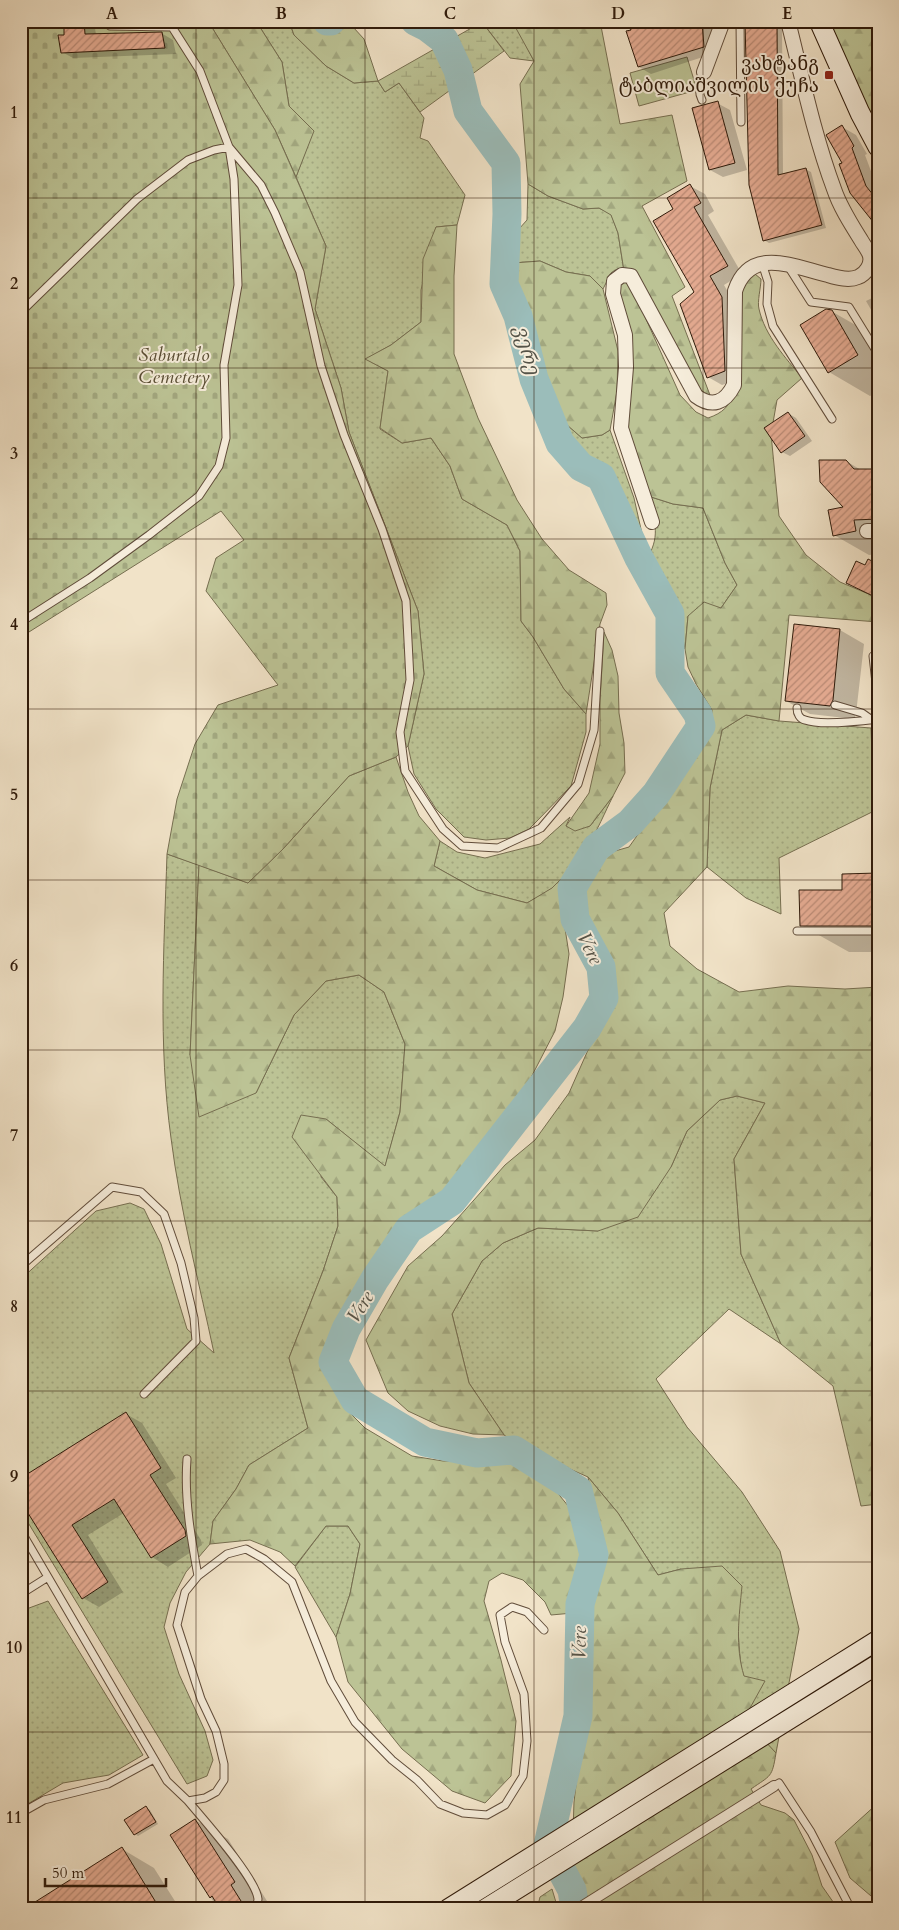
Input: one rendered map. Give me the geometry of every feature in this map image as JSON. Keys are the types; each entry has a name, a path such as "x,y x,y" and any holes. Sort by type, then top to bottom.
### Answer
{"main road":[{"path":"819,21 860,113 878,147"},
{"path":"448,1909 878,1640"},
{"path":"485,1909 878,1664"}],"street":[{"path":"704,72 723,21"},
{"path":"652,522 621,428 626,367 625,335 613,294 614,282 622,275 631,276 696,396 705,402 713,403 729,395 734,385 735,291 739,278 746,270 762,263 776,263 844,279 857,278 866,273 869,266 870,256 834,191 811,113 788,21"},
{"path":"578,1909 774,1786"}],"lane":[{"path":"740,21 741,122"},
{"path":"21,622 90,578 200,496 219,466 226,438 224,365 238,285 234,179 229,146 200,70 172,26 110,26"},
{"path":"702,100 699,94 700,82 704,72"},
{"path":"21,312 137,199 188,160 229,146"},
{"path":"229,146 261,185 300,272 321,366 344,435 382,529 406,601 410,680 400,732 405,771 443,829 462,846 498,848 541,828 578,784 594,730 600,631"},
{"path":"762,263 768,282 767,304 773,326 832,419"},
{"path":"788,266 811,302 848,307 878,354"},
{"path":"873,656 878,701"},
{"path":"835,705 875,719"},
{"path":"797,708 797,712 803,720 818,722 875,719"},
{"path":"797,931 878,931"},
{"path":"21,1266 112,1187 141,1192 164,1214 181,1263 194,1318 196,1341 144,1394"},
{"path":"187,1459 185,1480 198,1576"},
{"path":"21,1531 167,1781 188,1801 224,1844 251,1882 258,1899 256,1907 253,1909"},
{"path":"188,1801 205,1798 216,1792 224,1780 224,1764 216,1731 201,1699 177,1625 185,1592 198,1576 227,1554 246,1549 264,1559 292,1582 331,1681 355,1722 392,1760 417,1780 440,1804 463,1813 487,1815 505,1805 522,1776 527,1741 524,1694 505,1642 500,1615 512,1607 526,1612 544,1630"},
{"path":"21,1594 48,1577"},
{"path":"21,1813 44,1800 108,1784 154,1760"},
{"path":"774,1786 779,1783 811,1832 851,1909"}],"green space":[{"name":"Saburtalo Cemetery","path":"21,21 208,21 275,130 326,246 315,309 341,388 349,432 418,611 424,674 408,746 396,757 349,776 283,849 248,883 167,854 177,799 195,744 218,705 278,685 206,591 216,558 244,540 221,511 21,637"},
{"path":"208,21 256,21 282,62 289,106 314,131 296,177 275,130"},
{"path":"256,21 289,21 294,35 326,66 354,83 378,81 385,92 399,83 424,118 420,138 428,141 465,195 457,225 436,227 421,290 421,322 391,345 366,359 388,371 380,429 402,443 431,438 450,466 462,499 507,525 520,551 521,621 533,637 564,689 586,714 586,732 571,786 529,829 510,838 486,840 464,837 436,809 414,774 408,746 424,674 418,611 349,432 341,388 315,309 326,246 296,177 313,131 289,106 282,62"},
{"path":"289,21 305,21 323,32 353,27 364,39 378,81 354,83 326,66 294,35"},
{"path":"512,21 534,61 510,58 482,22"},
{"path":"512,21 600,21 620,124 672,115 687,181 642,206 685,287 672,296 710,395 705,398 624,271 618,233 611,215 599,208 583,209 548,196 528,184 520,84 534,61"},
{"path":"827,21 878,21 878,128 858,91"},
{"path":"482,22 504,51 420,112 399,83 385,92 378,81"},
{"path":"687,57 697,90 639,106 630,73"},
{"path":"528,184 548,196 583,209 599,208 611,214 618,233 624,271 615,270 611,273 603,289 590,276 566,272 540,261 513,263 510,280 510,239 527,220"},
{"path":"457,225 454,276 454,354 478,418 517,500 542,539 569,570 606,593 607,605 600,624 586,714 564,689 533,637 521,621 520,551 507,525 462,499 450,466 431,438 402,443 380,428 388,371 365,359 391,345 421,322 423,259 436,227"},
{"path":"540,261 566,272 590,276 603,289 618,351 617,391 610,430 602,435 582,438 551,411 543,385 531,314 510,280 513,263"},
{"path":"755,274 761,279 759,306 766,328 777,346 802,378 777,400 771,434 779,516 806,555 840,582 878,598 878,622 789,615 779,721 746,715 722,730 710,788 707,867 664,913 670,946 697,969 739,992 788,986 845,989 878,987 878,1504 861,1506 833,1386 781,1344 741,1254 734,1159 765,1103 737,1096 720,1100 687,1131 671,1167 638,1217 598,1231 538,1228 503,1243 482,1261 452,1314 469,1383 504,1435 473,1434 440,1426 408,1411 388,1393 366,1340 408,1266 442,1236 505,1165 535,1140 569,1093 611,998 605,969 580,916 583,886 608,853 629,847 710,733 712,710 688,667 685,649 688,616 704,602 721,608 737,585 725,563 703,508 673,504 648,496 625,426 618,284 625,282 633,290 680,395 696,412 708,418 718,414 725,408 735,390 740,289 750,276"},
{"path":"551,411 582,438 602,435 610,430 634,498 643,538 639,544 605,470 574,449"},
{"path":"648,496 673,504 703,508 725,563 737,585 721,608 688,616 685,649 678,613 648,557 654,541 655,527"},
{"path":"604,632 612,650 618,676 619,713 624,743 625,773 613,796 590,826 575,831 566,826 589,793 600,744 600,701"},
{"path":"746,715 779,721 871,728 874,811 779,858 781,914 746,898 707,867 710,788 722,730"},
{"path":"396,757 408,792 419,816 440,841 434,866 477,890 527,903 552,888 568,872 562,909 569,954 563,997 555,1031 521,1097 497,1134 425,1212 405,1226 365,1281 326,1356 347,1410 365,1428 412,1456 443,1461 487,1461 517,1464 547,1480 569,1507 583,1553 576,1582 573,1613 551,1615 545,1602 523,1580 502,1573 489,1581 484,1601 516,1721 511,1776 485,1803 452,1791 402,1749 348,1682 336,1637 350,1594 360,1544 348,1526 326,1526 295,1566 280,1552 250,1540 210,1544 213,1521 236,1489 249,1465 308,1428 289,1358 323,1271 338,1226 337,1197 292,1137 301,1115 326,1119 385,1166 400,1112 405,1044 384,992 359,975 326,981 294,1015 256,1093 199,1117 190,1055 199,865 248,883 283,849 349,776"},
{"path":"613,796 588,847 572,870 551,889 527,903 477,890 434,866 440,841 457,852 485,858 540,844 570,817 566,826 590,826"},
{"path":"167,854 199,865 190,1055 256,1093 294,1015 326,981 359,975 384,992 405,1044 400,1112 385,1167 326,1119 321,1177 337,1197 338,1226 323,1271 289,1358 308,1428 249,1465 236,1489 213,1521 210,1544 186,1572 170,1603 164,1627 179,1674 205,1731 213,1760 207,1776 187,1784 21,1511 21,1279 96,1211 130,1203 144,1209 161,1244 187,1329 214,1353 179,1192 167,1103 164,1067 163,996"},
{"path":"737,1096 765,1103 734,1159 741,1254 781,1344 729,1309 656,1379 687,1427 742,1492 780,1551 799,1629 776,1753 762,1738 751,1712 741,1668 738,1624 681,1569 658,1575 618,1513 588,1477 525,1449 504,1435 469,1383 452,1314 482,1261 503,1243 538,1228 598,1231 671,1167 687,1131 720,1100"},
{"path":"588,1477 618,1513 658,1575 681,1569 722,1566 742,1586 739,1631 741,1665 744,1676 765,1681 750,1708 763,1739 776,1753 770,1775 751,1789 761,1805 785,1813 794,1820 812,1855 822,1886 838,1909 597,1909 577,1882 572,1860 574,1802 584,1717 591,1607 600,1541"},
{"path":"326,1526 348,1526 360,1544 350,1594 336,1637 295,1567"},
{"path":"48,1601 143,1755 109,1775 63,1783 21,1808 21,1611"},
{"path":"878,1803 878,1902 850,1878 835,1842"},
{"path":"552,1889 558,1909 537,1909 540,1897"}],"building":[{"path":"64,21 84,21 85,34 162,32 165,48 61,53 58,35 64,35"},
{"path":"627,21 702,21 704,47 638,67 626,31 631,30"},
{"path":"777,21 778,175 806,168 822,225 763,241 749,185 745,22"},
{"path":"718,101 735,163 709,170 692,108"},
{"path":"842,125 854,146 852,148 866,186 878,201 878,228 850,193 839,164 842,163 826,135"},
{"path":"690,184 701,203 694,207 728,266 710,276 722,297 725,371 707,378 680,304 694,292 653,221 673,209 667,198"},
{"path":"826,309 832,310 858,355 828,373 800,325"},
{"path":"788,412 805,436 781,453 764,428"},
{"path":"819,460 846,460 854,469 878,469 878,519 854,520 856,531 833,536 828,510 843,507 820,482"},
{"path":"868,559 878,564 878,586 873,596 846,583 856,561 865,565"},
{"path":"794,624 840,629 833,700 830,706 785,701"},
{"path":"878,873 878,926 800,926 799,890 842,890 842,874"},
{"path":"126,1412 161,1468 150,1475 185,1530 186,1536 151,1558 114,1499 72,1525 108,1582 82,1599 21,1502 21,1478"},
{"path":"146,1806 156,1822 134,1835 124,1820"},
{"path":"195,1819 235,1882 231,1885 246,1909 220,1909 212,1896 210,1898 170,1835"},
{"path":"122,1847 160,1909 24,1909"}],"waterway":[{"name":"Vere","path":"415,21 427,27 444,40 458,70 468,111 506,163 507,214 504,284 518,316 534,379 560,443 581,467 601,477 639,558 670,614 670,673 698,714 701,726 656,794 630,823 596,848 572,888 575,919 601,967 604,998 587,1028 452,1201 409,1229 375,1279 346,1329 333,1362 355,1400 425,1442 477,1453 514,1450 578,1490 594,1555 580,1604 578,1716 548,1845 572,1890 575,1909"}],"place":[{"name":"ვახტანგ ტაბლიაშვილის ქუჩა","path":"829,75"}],"water label":[{"name":"ვერე","path":"527,350"}]}
